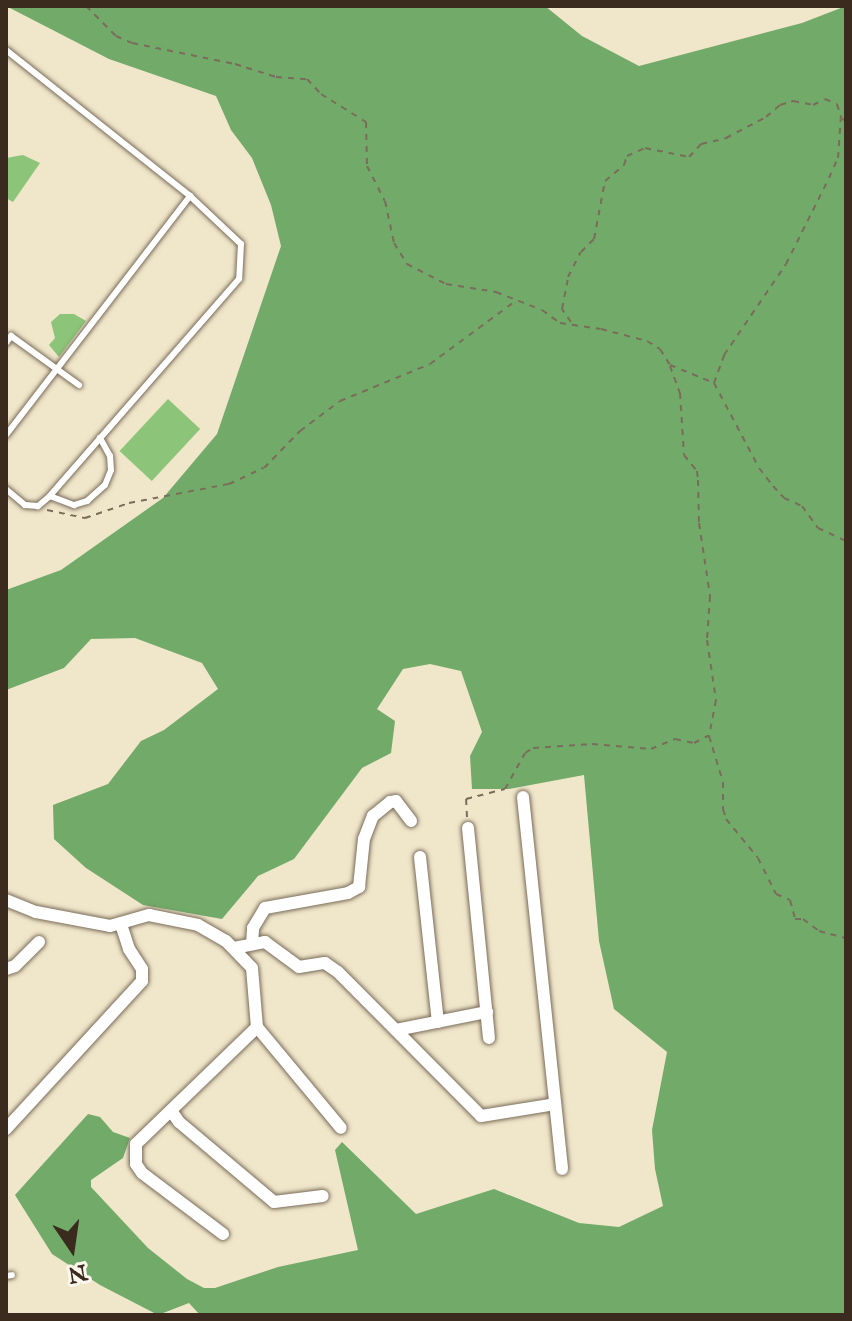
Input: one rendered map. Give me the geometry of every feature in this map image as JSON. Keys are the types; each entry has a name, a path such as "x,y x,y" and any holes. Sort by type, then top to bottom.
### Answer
{"street":[{"path":"523,797 562,1169"},
{"path":"252,944 253,928 265,908 348,893 359,887 364,839 373,816 390,802 396,801 411,821"},
{"path":"468,828 489,1038"},
{"path":"420,857 438,1022"},
{"path":"6,900 36,912 121,925 149,915 205,928 234,948 253,972 257,1027 341,1128"},
{"path":"6,1129 142,981 142,969 129,949 121,925"},
{"path":"6,969 15,966 39,942"},
{"path":"234,948 265,942 299,967 325,963 481,1116 555,1104"},
{"path":"396,1030 487,1012"},
{"path":"223,1234 138,1169 137,1140 159,1119 172,1112 257,1027"},
{"path":"172,1112 179,1122 274,1202 323,1196"}],"lane":[{"path":"6,50 190,196 241,244 239,279 50,496 38,506 25,505 6,489"},
{"path":"6,435 190,196"},
{"path":"6,343 11,336 79,385"},
{"path":"50,496 74,505 87,501 105,485 111,470 110,456 100,438"}],"path":[{"path":"86,6 116,36 132,43 235,64 276,77 307,79 321,94 366,122 367,166 385,201 394,243 407,264 446,284 496,292 542,310 560,323 573,323 647,341 660,349 670,365 680,393 684,455 697,471 699,523 710,596 707,640 716,700 709,736 723,782 726,819 758,858 776,894 790,900 795,919 803,919 819,931 846,938"},
{"path":"573,323 562,309 568,277 581,252 594,239 605,181 624,165 627,156 645,148 689,157 701,144 726,138 793,101 813,105 825,99 837,104 841,118 838,158 786,264 724,355 714,383"},
{"path":"841,118 846,121"},
{"path":"38,506 59,515 85,518 129,503 229,484 264,468 300,431 340,401 430,364 515,301"},
{"path":"670,365 714,383 759,468 773,486 784,498 802,506 818,528 846,541"},
{"path":"468,828 466,799 505,789 525,753 533,748 592,744 651,749 675,739 694,743 709,736"}],"green space":[{"path":"6,6 545,6 582,36 639,66 802,23 846,6 846,1315 200,1315 189,1303 158,1315 100,1285 52,1254 15,1195 88,1114 100,1117 113,1132 130,1138 123,1158 91,1180 91,1187 148,1248 187,1279 204,1288 215,1288 278,1267 358,1250 335,1150 342,1142 416,1214 494,1189 579,1223 619,1227 663,1206 655,1169 652,1130 667,1052 614,1009 599,941 584,775 509,789 472,789 470,756 482,732 461,671 430,664 403,669 377,709 395,721 391,753 362,768 294,859 258,876 222,919 143,905 86,868 54,839 53,805 108,784 141,741 164,730 218,689 202,663 135,638 91,639 64,668 6,690 6,590 61,570 163,498 217,434 281,246 271,205 252,158 231,130 216,96 109,59"},
{"path":"23,155 40,163 13,202 6,198 6,158"},
{"path":"60,314 74,314 86,321 59,357 49,345 55,338 51,322"},
{"path":"168,399 200,429 152,481 120,451"}]}
